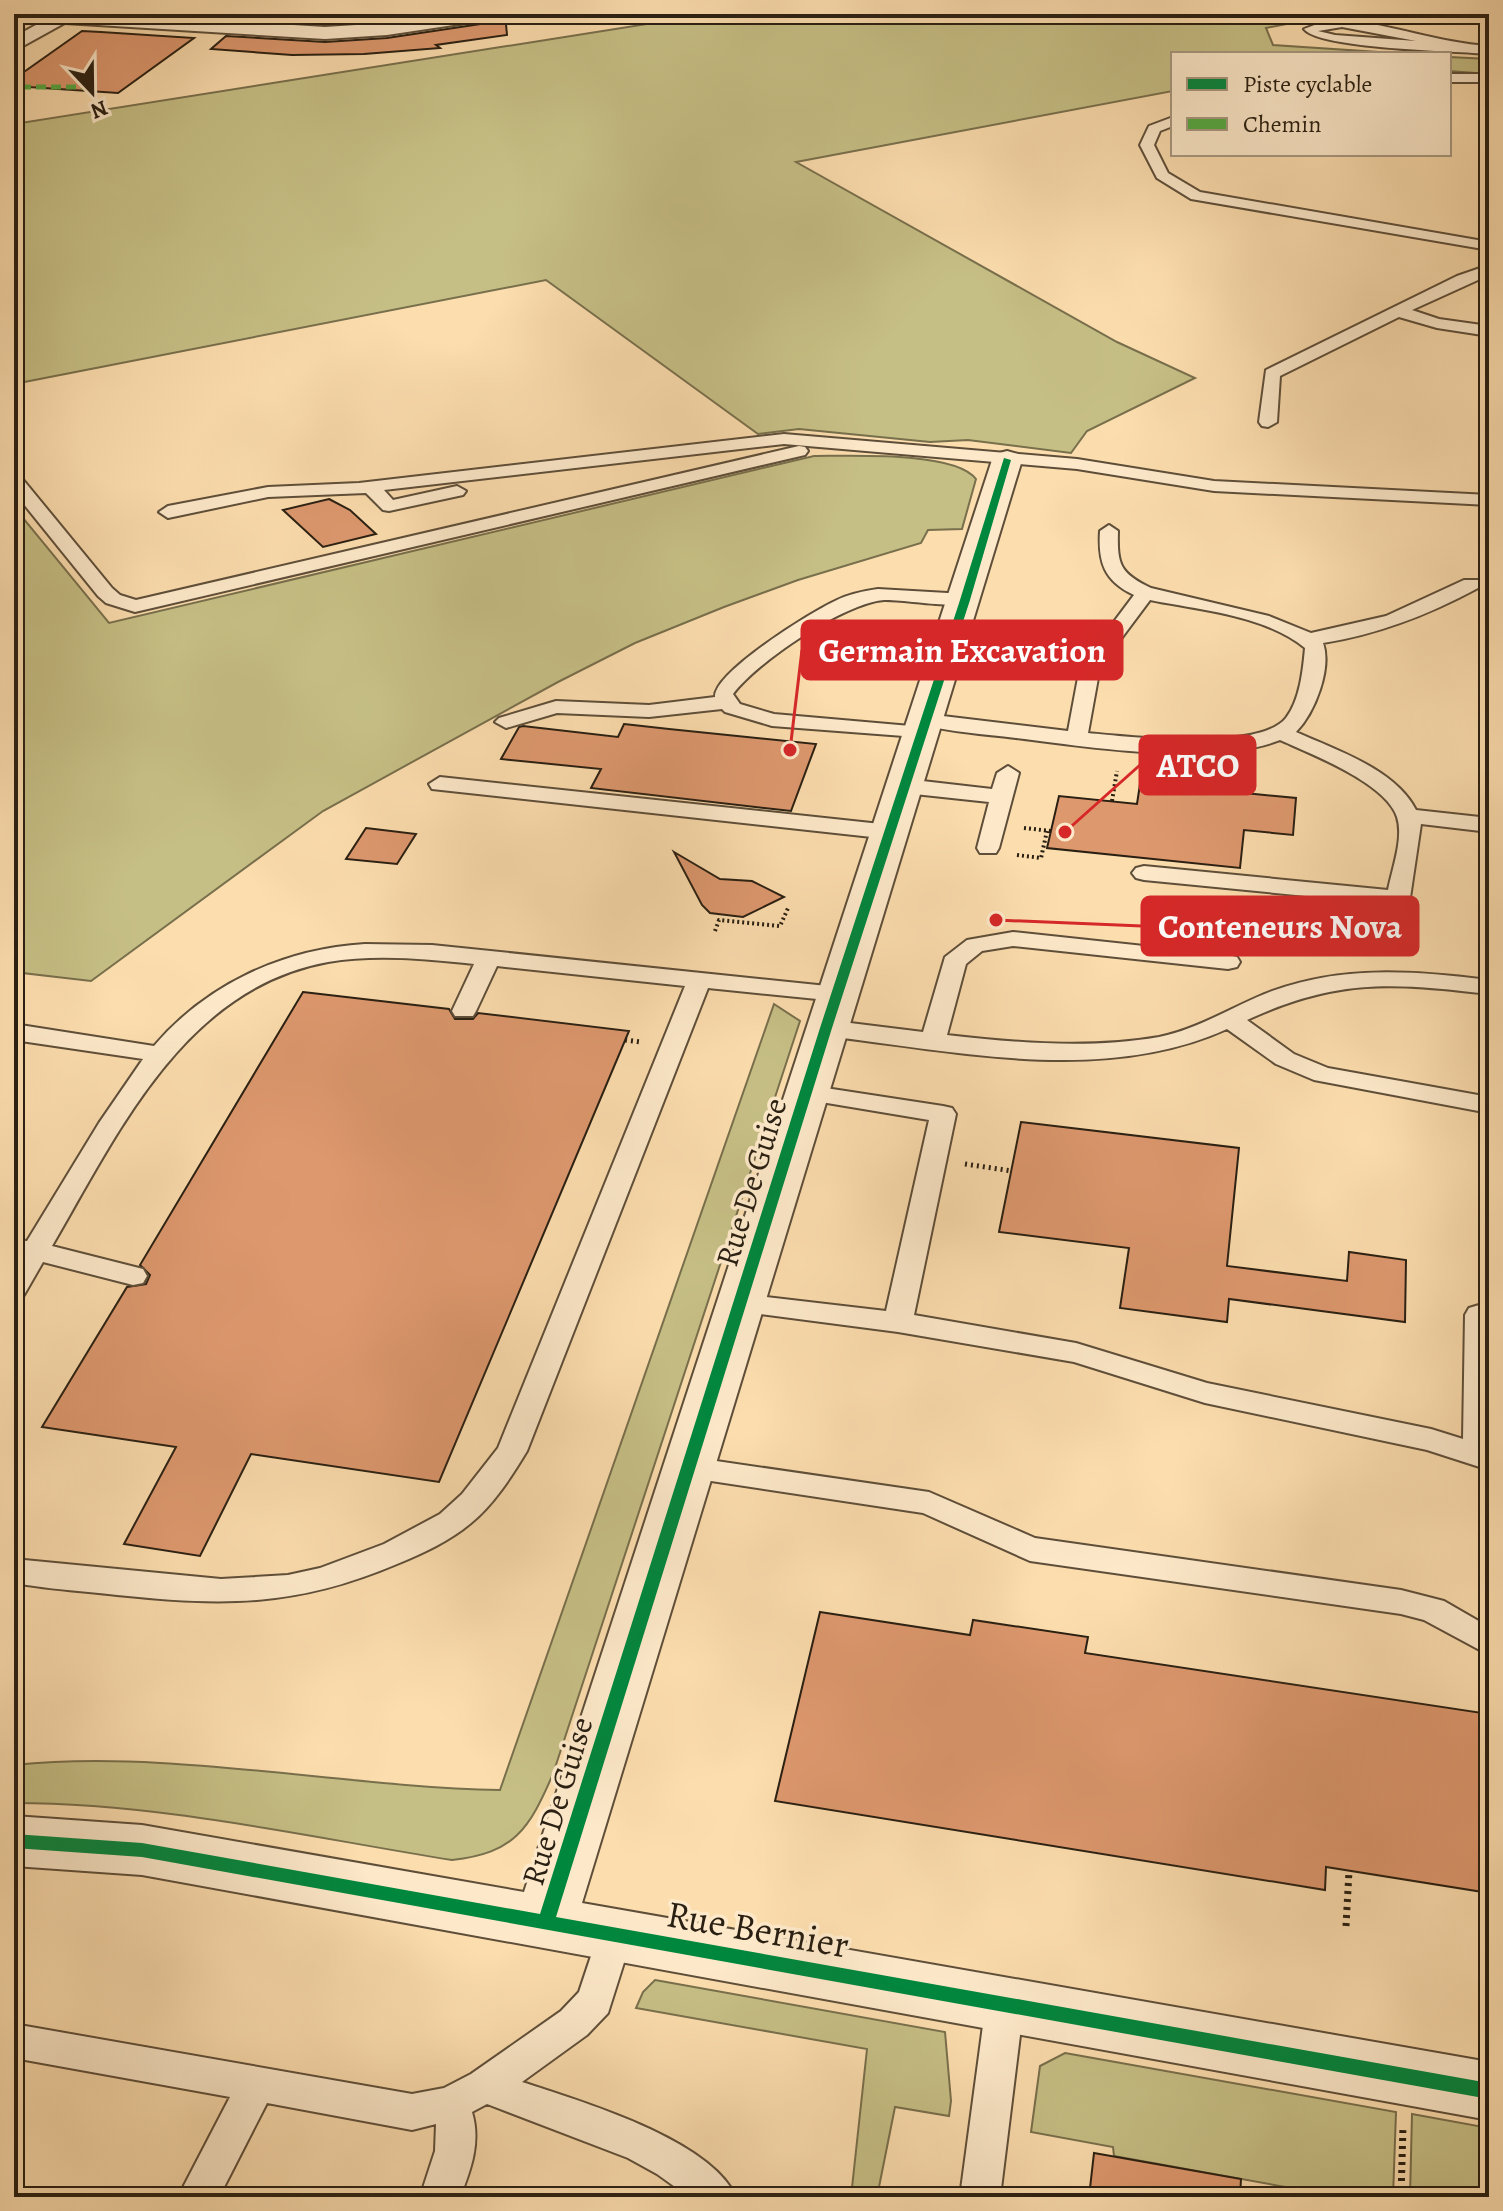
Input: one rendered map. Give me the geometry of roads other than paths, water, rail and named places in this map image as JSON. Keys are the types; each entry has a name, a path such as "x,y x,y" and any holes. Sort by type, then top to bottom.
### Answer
{"street":[{"path":"14,45 68,16 325,33 377,30 487,14"},
{"name":"Rue De Guise","path":"546,1921 1007,460"},
{"name":"Rue Bernier","path":"14,1841 142,1850 1489,2091"}],"lane":[{"path":"1365,27 1378,14"},
{"path":"1453,47 1365,27 1328,25 1310,29 1314,34 1335,39 1489,50"},
{"path":"1451,78 1489,78"},
{"path":"1171,122 1154,129 1147,145 1162,175 1196,196 1489,246"},
{"path":"1268,422 1272,374 1462,279 1489,270"},
{"path":"1397,311 1437,323 1489,331"},
{"path":"168,512 268,492 371,487 389,506 600,460 770,440 821,441 1077,464 1214,486 1489,500"},
{"path":"14,480 105,592 113,599 135,606 783,455 821,441"},
{"path":"506,722 543,709 570,706 649,711 672,719 734,708 772,720 924,727 1208,748 1243,745 1282,733 1298,718 1315,660 1315,646 1301,633 1145,593 1119,578 1110,568 1107,559 1109,531"},
{"path":"1309,639 1384,626 1422,611 1471,584"},
{"path":"1077,737 1090,667 1145,593"},
{"path":"734,736 734,708 723,694 733,679 842,606 867,597 896,594 965,600"},
{"path":"1282,733 1377,781 1409,816 1489,825"},
{"path":"988,848 1008,773"},
{"path":"440,784 637,800 890,832"},
{"path":"905,786 1001,797"},
{"path":"1144,873 1398,898 1409,816"},
{"path":"933,1040 954,962 975,945 1013,939 1228,962"},
{"path":"14,1288 25,1250 158,1054 191,1019 217,1000 300,961 373,951 432,952 699,980 832,1011 933,1040 1033,1049 1112,1050 1163,1043 1194,1035 1296,991 1333,982 1425,980 1489,987"},
{"path":"464,1011 489,958"},
{"path":"14,1571 190,1591 270,1591 311,1583 371,1564 423,1539 457,1518 475,1500 512,1451 699,980"},
{"path":"1230,1019 1256,1042 1299,1068 1489,1105"},
{"path":"14,1032 158,1054"},
{"path":"806,1093 943,1114 898,1322"},
{"path":"25,1250 133,1276"},
{"path":"740,1303 898,1322 1076,1353 1205,1393 1431,1440 1483,1457 1479,1315"},
{"path":"689,1468 929,1503 1030,1549 1401,1602 1433,1610 1489,1642"},
{"path":"14,2041 412,2112 450,2104 485,2086 574,2023 595,2001 615,1934"},
{"path":"980,2197 1005,2003"},
{"path":"198,2197 256,2085"},
{"path":"485,2086 609,2131 693,2173 716,2197"},
{"path":"440,2197 458,2153 457,2122 450,2104"}],"place":[{"name":"Germain Excavation","path":"790,750"},
{"name":"ATCO","path":"1065,832"},
{"name":"Conteneurs Nova","path":"996,920"}]}
